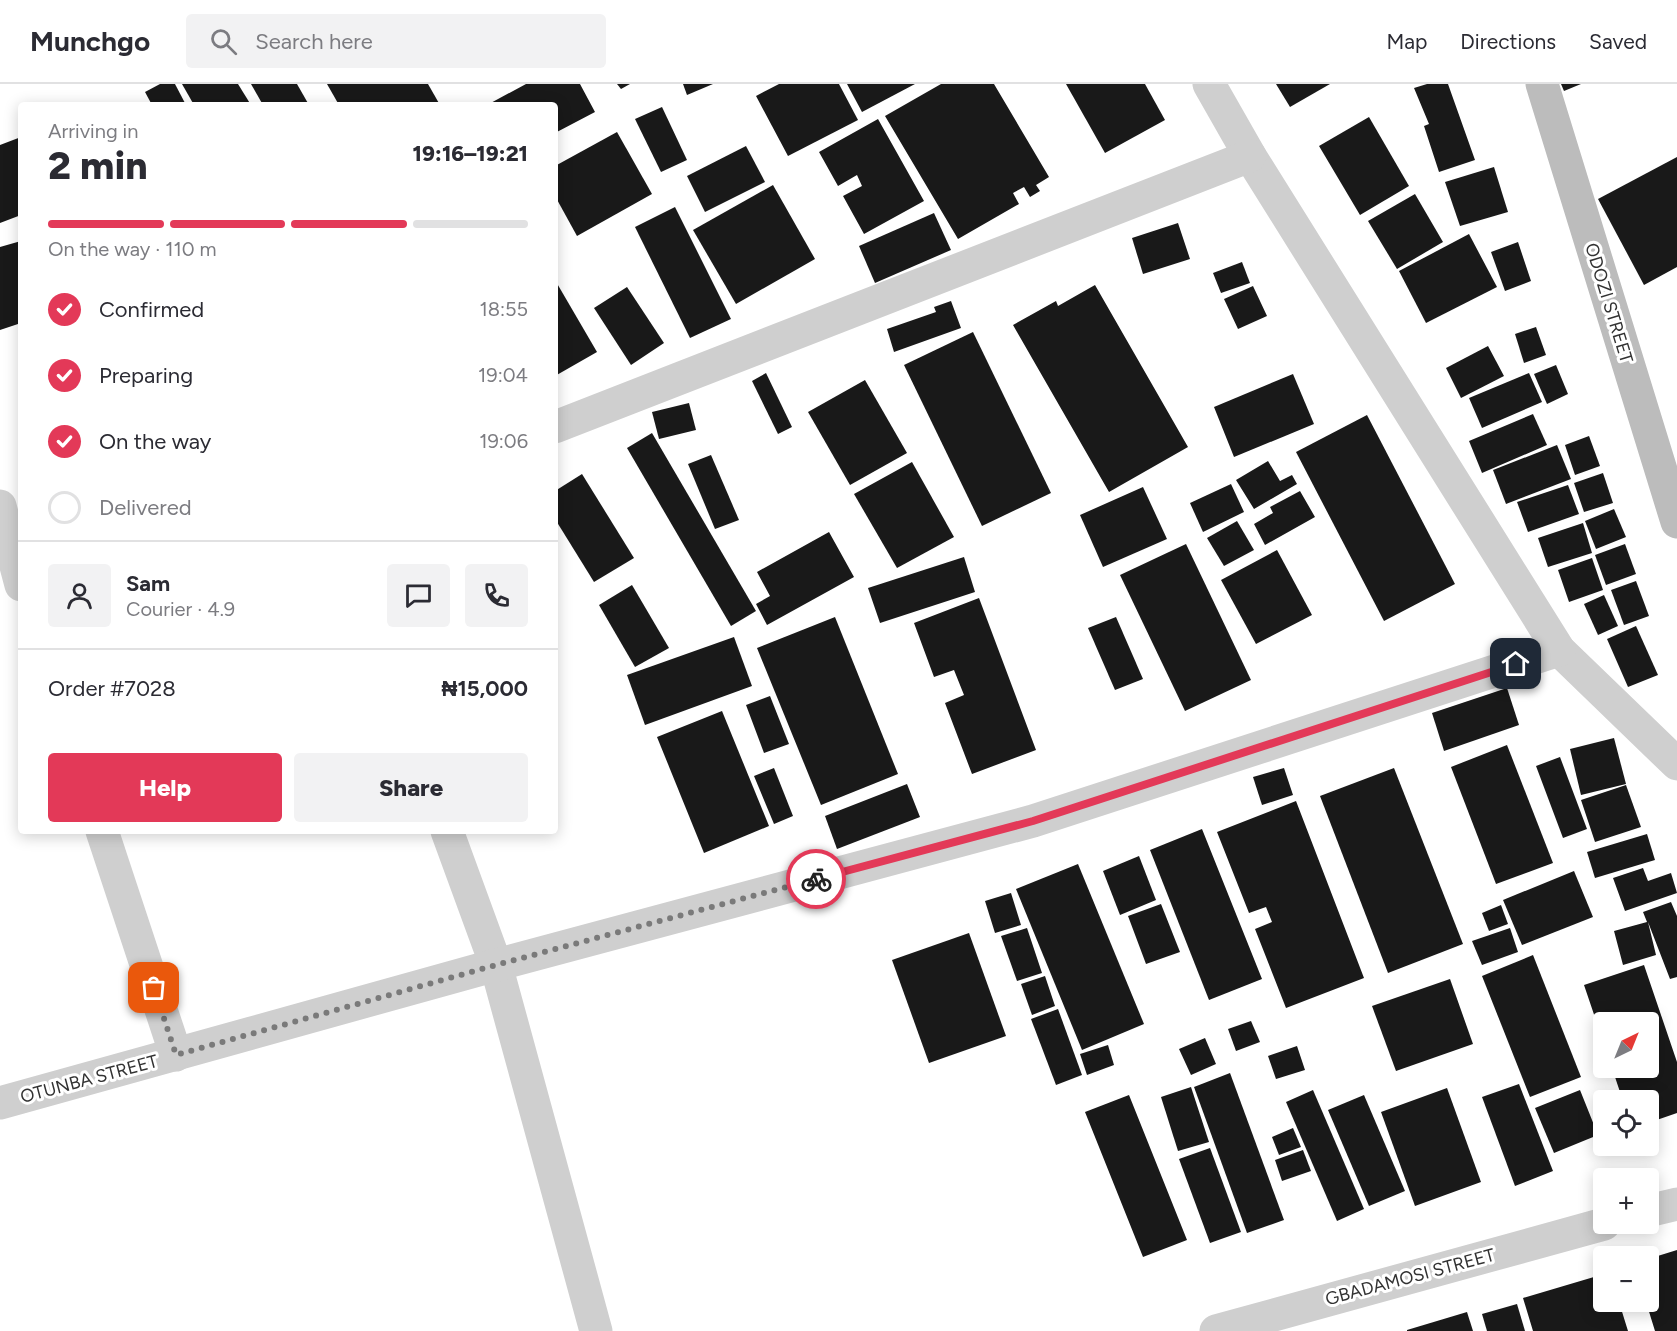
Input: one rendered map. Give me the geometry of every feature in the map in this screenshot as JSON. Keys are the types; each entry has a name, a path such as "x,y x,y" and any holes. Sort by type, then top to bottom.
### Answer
{"main road":[{"name":"ODOZI STREET","path":"1542,84 1677,522"}],"street":[{"path":"1209,84 1250,156 1560,650 1677,764"},
{"path":"558,426 1250,156"},
{"path":"0,506 18,574"},
{"name":"OTUNBA STREET","path":"0,1103 496,965 1033,821 1560,650"},
{"path":"103,834 176,1055"},
{"path":"448,834 496,965 596,1331"},
{"path":"1659,1209 1677,1204"},
{"name":"GBADAMOSI STREET","path":"1216,1331 1593,1227"}],"building":[{"path":"160,84 175,84 184,102 150,102 145,92"},
{"path":"182,84 238,84 249,102 192,102"},
{"path":"251,84 297,84 307,102 261,102"},
{"path":"327,84 428,84 438,102 337,102"},
{"path":"526,84 580,84 595,112 558,131 558,102 493,102"},
{"path":"617,84 630,84 621,89"},
{"path":"683,84 713,84 687,95"},
{"path":"779,84 839,84 858,120 788,156 756,96"},
{"path":"847,84 915,84 862,112"},
{"path":"941,84 994,84 1049,177 1036,185 1040,191 1030,197 1024,187 1013,193 1019,204 958,239 885,116"},
{"path":"1066,84 1145,84 1165,120 1105,153"},
{"path":"1276,84 1330,84 1290,107"},
{"path":"1427,84 1448,84 1475,160 1439,172 1424,126 1429,124 1414,88"},
{"path":"1561,84 1581,84 1564,91"},
{"path":"662,107 687,160 661,172 635,119"},
{"path":"1369,117 1409,186 1360,215 1319,146"},
{"path":"878,119 924,201 864,234 843,196 862,186 857,175 838,186 819,152"},
{"path":"617,132 652,194 577,236 558,201 558,164"},
{"path":"18,138 18,216 0,223 0,145"},
{"path":"746,146 765,182 705,212 687,176"},
{"path":"1677,157 1677,267 1644,285 1598,199"},
{"path":"1494,167 1508,212 1460,226 1445,182"},
{"path":"773,185 815,259 736,304 693,230"},
{"path":"1415,194 1443,242 1397,269 1368,221"},
{"path":"675,207 731,319 690,338 635,227"},
{"path":"934,213 951,250 875,283 859,246"},
{"path":"1178,223 1190,259 1143,274 1132,238"},
{"path":"1469,234 1497,287 1426,323 1399,271"},
{"path":"18,242 18,324 0,330 0,247"},
{"path":"1518,242 1531,281 1505,291 1491,252"},
{"path":"1242,262 1250,283 1221,293 1213,273"},
{"path":"558,285 597,352 558,374"},
{"path":"1095,285 1188,447 1109,492 1013,325 1056,301 1058,306"},
{"path":"1253,286 1267,316 1238,329 1224,299"},
{"path":"627,287 664,343 631,365 594,308"},
{"path":"951,301 961,328 894,352 887,329 936,312 934,307"},
{"path":"1536,327 1546,355 1524,363 1515,334"},
{"path":"973,332 1051,493 982,526 904,365"},
{"path":"1488,346 1504,376 1461,398 1446,368"},
{"path":"1556,365 1568,394 1547,404 1534,374"},
{"path":"766,373 792,427 778,434 752,381"},
{"path":"1529,373 1542,402 1482,428 1469,398"},
{"path":"1293,374 1314,424 1234,457 1214,407"},
{"path":"865,380 907,453 850,485 808,412"},
{"path":"689,403 696,430 659,439 652,412"},
{"path":"1533,414 1547,445 1482,473 1469,441"},
{"path":"1367,415 1455,584 1384,621 1296,452"},
{"path":"652,433 756,611 731,626 627,448"},
{"path":"1589,436 1600,466 1575,475 1565,445"},
{"path":"1557,445 1571,479 1506,504 1493,470"},
{"path":"711,455 739,520 715,529 688,464"},
{"path":"1268,461 1280,481 1292,475 1297,484 1254,509 1236,480"},
{"path":"912,462 954,537 897,568 854,494"},
{"path":"1603,473 1613,503 1584,512 1574,483"},
{"path":"582,474 634,558 594,582 558,524 558,489"},
{"path":"1231,484 1244,512 1203,532 1190,503"},
{"path":"1568,485 1579,514 1528,532 1517,502"},
{"path":"1143,487 1167,539 1103,567 1080,515"},
{"path":"1300,491 1315,517 1265,545 1254,524 1273,513 1270,507"},
{"path":"1614,509 1626,537 1596,549 1585,521"},
{"path":"1237,521 1254,550 1224,566 1207,538"},
{"path":"1583,523 1592,553 1548,567 1538,538"},
{"path":"829,532 854,577 767,625 756,604 770,596 757,572"},
{"path":"1186,544 1251,680 1185,711 1120,575"},
{"path":"1625,544 1636,574 1606,585 1595,555"},
{"path":"1277,550 1312,615 1256,644 1221,580"},
{"path":"964,557 975,592 880,623 868,588"},
{"path":"1592,558 1603,590 1569,602 1558,570"},
{"path":"1636,581 1649,616 1624,625 1611,590"},
{"path":"632,585 669,648 635,667 599,605"},
{"path":"1604,595 1618,626 1598,635 1584,604"},
{"path":"979,598 1036,750 972,774 945,703 964,695 954,670 934,677 914,623"},
{"path":"835,617 898,774 821,805 757,648"},
{"path":"1116,617 1143,679 1115,690 1088,628"},
{"path":"1636,626 1658,675 1628,687 1607,639"},
{"path":"734,637 752,686 645,725 627,675"},
{"path":"1507,688 1519,725 1444,751 1432,713"},
{"path":"770,696 789,744 764,753 746,705"},
{"path":"722,711 769,826 704,853 657,737"},
{"path":"1614,738 1626,784 1581,795 1570,749"},
{"path":"1507,745 1553,863 1496,884 1451,767"},
{"path":"1560,757 1587,829 1563,838 1536,766"},
{"path":"774,768 793,816 774,824 754,776"},
{"path":"1284,768 1293,795 1262,805 1253,777"},
{"path":"1394,768 1463,944 1388,973 1320,796"},
{"path":"907,784 920,817 837,849 825,816"},
{"path":"1626,785 1641,827 1595,842 1581,800"},
{"path":"1296,801 1364,978 1286,1008 1255,929 1272,922 1266,907 1249,913 1217,832"},
{"path":"1202,829 1262,979 1209,1000 1150,850"},
{"path":"1647,834 1655,860 1595,878 1587,852"},
{"path":"1139,856 1156,900 1120,915 1103,871"},
{"path":"1078,864 1144,1024 1082,1050 1016,889"},
{"path":"1643,868 1648,881 1671,873 1677,893 1625,911 1613,878"},
{"path":"1574,871 1593,917 1522,945 1503,900"},
{"path":"1011,893 1021,925 995,933 985,901"},
{"path":"1671,902 1677,916 1677,977 1670,979 1648,922 1656,955 1623,965 1614,931 1647,922 1643,912"},
{"path":"1161,904 1180,952 1146,964 1128,916"},
{"path":"1501,905 1508,924 1489,931 1482,913"},
{"path":"1027,928 1042,973 1017,981 1001,936"},
{"path":"1510,928 1518,952 1482,965 1472,941"},
{"path":"969,933 1006,1036 929,1063 892,960"},
{"path":"1533,955 1581,1077 1530,1097 1482,976"},
{"path":"1644,965 1677,1062 1677,1113 1659,1119 1659,1090 1619,1090 1615,1078 1659,1078 1659,1012 1593,1012 1584,985"},
{"path":"1045,976 1055,1006 1032,1015 1021,984"},
{"path":"1450,979 1473,1044 1396,1071 1372,1006"},
{"path":"1058,1009 1082,1075 1056,1085 1031,1019"},
{"path":"1251,1021 1260,1042 1236,1051 1228,1029"},
{"path":"1205,1038 1216,1064 1191,1075 1179,1049"},
{"path":"1108,1045 1114,1065 1087,1075 1080,1054"},
{"path":"1297,1046 1305,1070 1276,1079 1268,1056"},
{"path":"1230,1073 1284,1220 1247,1233 1194,1087"},
{"path":"1519,1084 1553,1171 1515,1186 1482,1097"},
{"path":"1191,1087 1209,1142 1178,1151 1161,1097"},
{"path":"1447,1088 1481,1182 1415,1206 1381,1112"},
{"path":"1313,1090 1364,1209 1337,1221 1286,1102"},
{"path":"1580,1090 1593,1122 1593,1137 1554,1153 1535,1108"},
{"path":"1129,1095 1187,1240 1143,1257 1085,1112"},
{"path":"1364,1095 1405,1191 1369,1206 1328,1110"},
{"path":"1293,1128 1301,1147 1279,1155 1272,1137"},
{"path":"1210,1148 1241,1232 1210,1243 1179,1159"},
{"path":"1303,1150 1311,1171 1282,1181 1275,1160"},
{"path":"1677,1250 1677,1331 1655,1331 1649,1312 1659,1312 1659,1256"},
{"path":"1593,1277 1593,1312 1622,1312 1628,1331 1533,1331 1523,1298"},
{"path":"1517,1304 1525,1331 1487,1331 1482,1314"},
{"path":"1467,1312 1473,1331 1407,1331 1407,1330"}],"way so far":[{"path":"154,988 176,1055 496,965 816,879"}],"route":[{"path":"816,879 1033,821 1516,664"}]}
